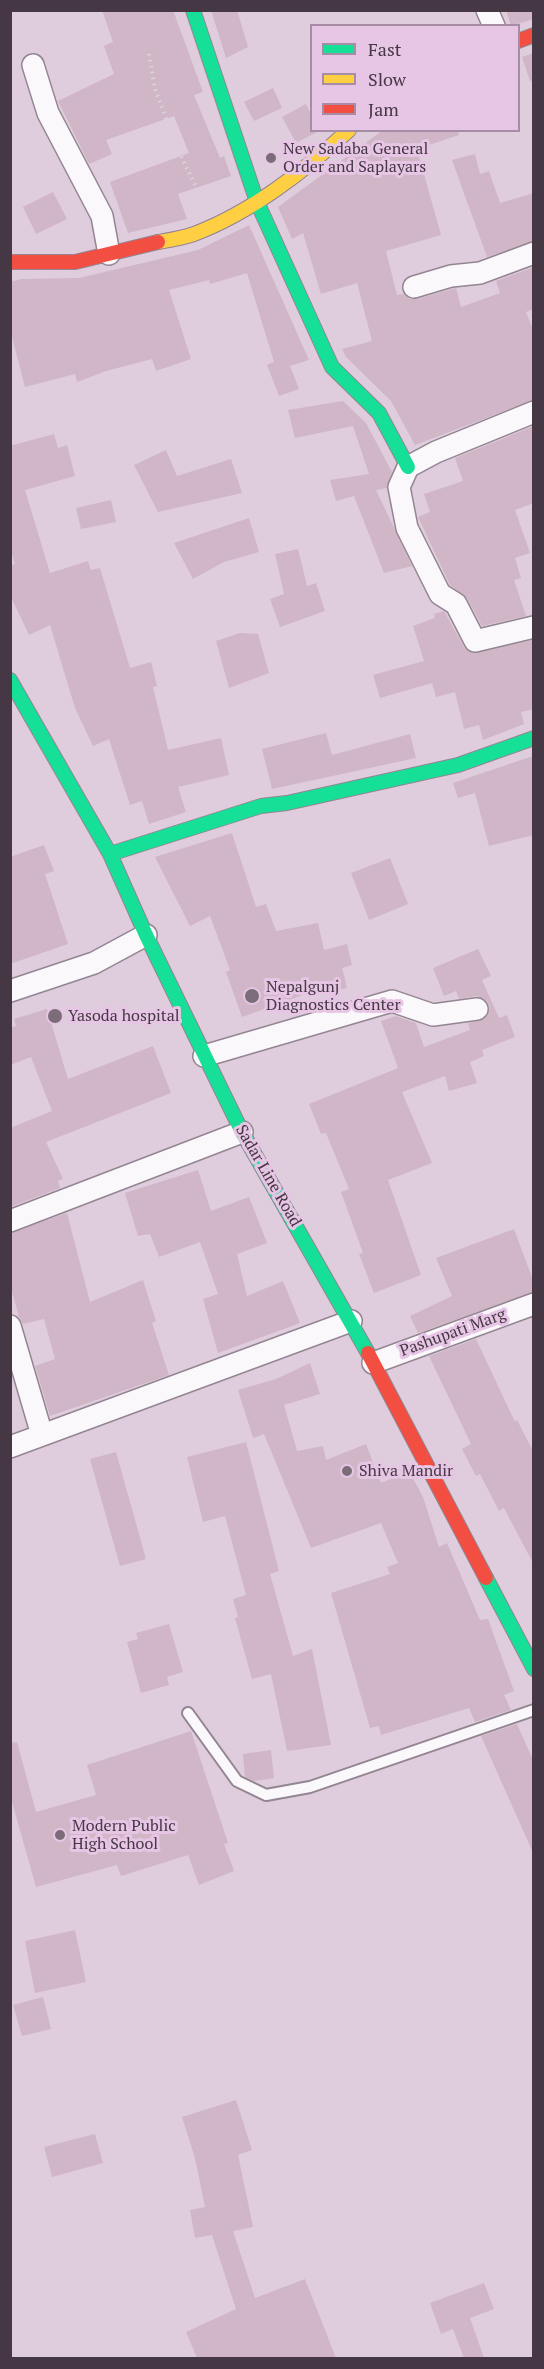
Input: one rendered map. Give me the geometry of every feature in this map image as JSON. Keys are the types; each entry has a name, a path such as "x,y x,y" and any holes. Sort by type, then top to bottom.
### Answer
{"main road":[{"path":"193,10 257,202 332,367 379,413 408,467"},
{"path":"520,41 534,35"},
{"path":"10,262 75,262 194,234 257,202 319,157 347,132"},
{"name":"Sadar Line Road","path":"10,680 110,854 146,935 242,1132 374,1363 534,1668"},
{"path":"110,854 261,806 276,807 327,792 457,767 534,738"}],"street":[{"path":"487,10 493,24"},
{"path":"33,65 48,113 102,216 109,254"},
{"path":"414,287 451,276 480,273 534,253"},
{"path":"534,412 436,452 408,467 399,487 407,528 440,594 456,604 475,641 534,627"},
{"path":"10,991 94,963 146,935"},
{"path":"204,1056 392,1001 434,1015 477,1009"},
{"path":"10,1221 242,1132"},
{"name":"Pashupati Marg","path":"374,1363 534,1304"},
{"path":"10,1447 351,1321"},
{"path":"10,1326 42,1435"}],"lane":[{"path":"188,1713 237,1781 266,1795 310,1787 534,1710"}],"path":[{"path":"148,54 155,89 178,150 203,200 194,234"}],"building":[{"path":"102,10 173,10 203,92 194,95 220,158 224,156 231,176 178,194 187,219 128,233 110,182 189,153 174,116 106,140 112,154 89,164 58,101 114,74 104,46 113,42"},
{"path":"211,10 237,10 248,47 226,58"},
{"path":"506,10 534,10 534,19 510,24"},
{"path":"534,53 534,80 530,81 522,57"},
{"path":"273,88 282,108 254,121 244,102"},
{"path":"306,104 310,112 310,132 317,132 296,143 282,117"},
{"path":"380,132 458,132 459,135 417,149 441,235 386,251 397,295 403,294 410,299 417,299 456,288 461,307 500,293 496,281 534,267 534,309 526,312 534,332 534,400 415,445 391,401 346,357 342,349 372,341 357,283 321,294 303,233 292,239 278,207"},
{"path":"475,154 480,174 489,171 500,203 534,193 534,241 487,257 452,160"},
{"path":"53,192 67,219 36,234 23,207"},
{"path":"249,225 309,360 290,366 299,389 279,396 267,365 274,362 247,273 210,284 209,280 169,290 191,359 156,371 152,359 106,371 77,382 75,374 25,387 10,329 10,282 21,279 79,278 198,250"},
{"path":"343,401 366,423 392,472 387,488 376,490 412,566 384,573 354,496 336,501 330,480 369,474 353,426 295,438 288,410"},
{"path":"534,426 534,503 515,510 530,553 515,558 521,578 514,580 526,616 482,626 467,598 450,585 418,517 430,512 424,494 463,481 455,458"},
{"path":"54,434 58,448 67,445 75,476 25,490 50,573 88,561 91,570 100,568 130,668 151,662 157,686 153,687 168,750 221,738 229,775 178,787 186,812 149,824 142,801 130,805 109,739 93,746 75,708 50,625 29,635 10,595 10,566 15,564 10,549 10,446"},
{"path":"166,450 177,476 231,459 242,493 158,512 134,465"},
{"path":"111,500 116,522 81,529 76,508"},
{"path":"249,518 259,552 224,562 193,579 174,543"},
{"path":"298,549 307,586 316,583 325,611 280,627 270,599 284,594 275,554"},
{"path":"444,611 464,647 472,653 534,640 534,709 521,712 524,724 483,740 479,725 464,729 455,692 436,697 432,683 380,698 373,675 424,661 413,626 435,618 434,614"},
{"path":"240,633 258,634 269,673 229,688 216,641"},
{"path":"326,733 332,755 410,734 416,758 272,789 262,749"},
{"path":"533,756 534,835 489,846 475,793 458,798 453,783"},
{"path":"232,833 256,907 266,904 276,931 318,923 324,950 347,944 352,965 342,968 347,988 315,995 314,991 242,1017 226,972 230,970 210,916 190,926 155,857"},
{"path":"44,845 54,871 45,874 68,944 10,964 10,857"},
{"path":"390,858 408,904 369,920 351,873"},
{"path":"478,949 491,976 482,980 499,1018 507,1015 515,1037 482,1050 484,1056 470,1062 477,1083 449,1091 445,1076 402,1092 432,1163 388,1180 421,1275 374,1293 359,1254 363,1253 341,1192 349,1189 326,1133 321,1134 309,1104 398,1068 381,1021 396,1016 416,1023 424,1047 470,1030 468,1023 485,1019 490,1008 487,1001 476,996 459,999 456,991 444,996 433,968"},
{"path":"47,1009 68,1079 153,1046 171,1093 46,1142 63,1179 58,1181 60,1188 10,1207 10,1128 52,1111 31,1057 10,1065 10,1028 16,1026 14,1019"},
{"path":"198,1170 211,1211 249,1197 267,1243 237,1254 247,1296 283,1281 300,1323 218,1353 203,1299 218,1294 200,1242 159,1257 150,1234 138,1236 125,1193"},
{"path":"67,1213 90,1302 143,1280 156,1321 152,1323 169,1375 50,1416 35,1366 55,1359 44,1319 23,1324 19,1317 10,1284 10,1233"},
{"path":"514,1229 534,1283 534,1292 418,1333 410,1316 452,1296 436,1258"},
{"path":"476,1339 515,1422 517,1420 534,1453 534,1565 504,1508 499,1511 480,1474 476,1476 462,1449 471,1444 429,1356"},
{"path":"310,1363 320,1394 284,1405 297,1451 323,1446 326,1460 366,1444 381,1483 409,1471 423,1497 439,1547 447,1543 480,1620 488,1619 514,1691 504,1695 511,1710 475,1722 469,1708 381,1735 379,1726 370,1728 331,1593 390,1574 387,1567 398,1563 381,1523 311,1548 264,1434 253,1438 238,1390 276,1379"},
{"path":"246,1442 279,1571 270,1574 293,1656 312,1649 331,1745 287,1751 271,1674 252,1679 235,1618 238,1617 233,1599 246,1595 225,1516 203,1522 187,1457"},
{"path":"116,1452 146,1559 120,1566 90,1459"},
{"path":"169,1624 183,1672 167,1677 169,1685 141,1693 127,1642 138,1639 136,1633"},
{"path":"517,1724 534,1762 534,1855 481,1736"},
{"path":"191,1731 228,1843 224,1844 234,1871 199,1885 188,1855 121,1876 117,1865 36,1887 10,1795 10,1743 17,1742 36,1812 96,1795 87,1765"},
{"path":"271,1750 274,1778 254,1781 245,1777 243,1754"},
{"path":"75,1930 86,1982 35,1993 25,1941"},
{"path":"43,1997 51,2029 22,2036 13,2005"},
{"path":"236,2100 252,2150 238,2155 253,2227 233,2231 255,2298 305,2279 336,2358 197,2358 186,2332 236,2309 212,2235 195,2238 190,2210 205,2207 195,2158 182,2117"},
{"path":"95,2134 103,2163 52,2177 44,2147"},
{"path":"484,2283 494,2309 470,2318 484,2358 464,2358 453,2329 441,2334 430,2303"}],"traffic: fast":[{"path":"193,10 257,202 332,367 379,413 408,467"},
{"path":"10,680 110,854 146,935 242,1132 368,1353"},
{"path":"110,854 261,806 287,803 458,765 534,738"},
{"path":"486,1578 534,1669"}],"traffic: slow":[{"path":"158,242 194,234 257,202 295,175 347,132"}],"traffic: jam":[{"path":"520,40 534,35"},
{"path":"10,262 75,262 158,242"},
{"path":"368,1353 486,1578"}],"place":[{"name":"New Sadaba General Order and Saplayars","path":"271,158"},
{"name":"Nepalgunj Diagnostics Center","path":"252,996"},
{"name":"Yasoda hospital","path":"55,1016"},
{"name":"Shiva Mandir","path":"347,1471"},
{"name":"Modern Public High School","path":"60,1835"}]}
